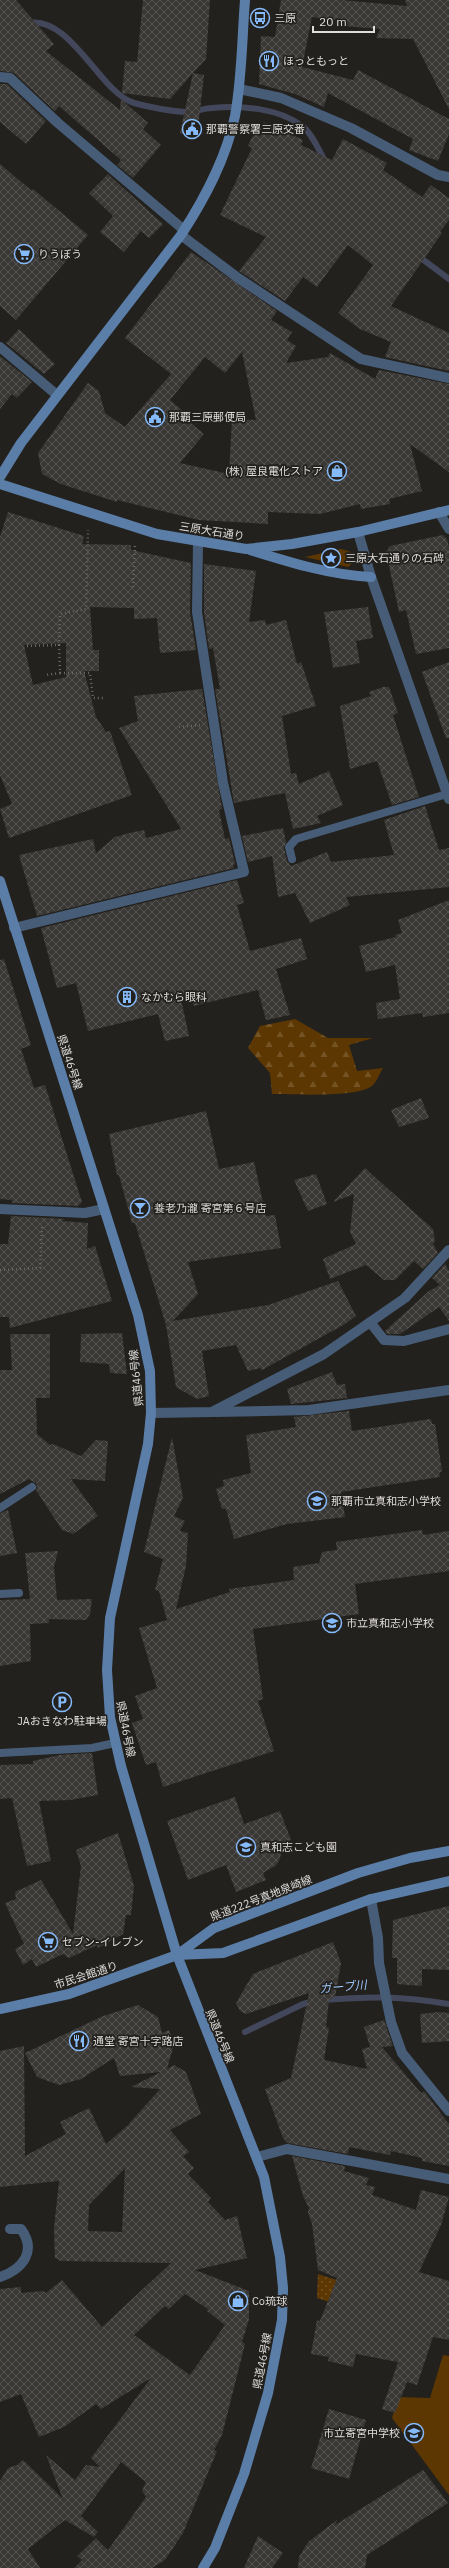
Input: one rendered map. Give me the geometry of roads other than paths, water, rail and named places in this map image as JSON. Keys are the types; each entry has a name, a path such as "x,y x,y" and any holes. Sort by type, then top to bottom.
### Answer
{"main road":[{"path":"0,477 21,443 183,232 200,206 216,171 235,116 239,89 245,0"},
{"name":"三原大石通り","path":"0,484 118,523 198,542 246,549 292,544 358,532 444,511"},
{"path":"246,549 285,561 356,577 371,577"},
{"name":"県道46号線","path":"0,881 104,1208 144,1339 150,1371 151,1413 148,1444 110,1618 107,1697 115,1743 177,1955 257,2157 270,2198 280,2257 282,2320 268,2393 244,2474 215,2548 202,2568"},
{"name":"県道222号真地泉崎線","path":"177,1955 214,1928 358,1873 410,1858 449,1851"},
{"path":"177,1955 223,1953 371,1899 449,1881"},
{"name":"市民会館通り","path":"0,2009 69,1994 177,1955"}],"street":[{"path":"0,77 10,78 58,123 238,278 361,359 449,378"},
{"path":"239,89 281,98 351,128 438,175 449,177"},
{"path":"0,346 57,395"},
{"path":"444,511 449,529"},
{"path":"358,532 371,577 448,796"},
{"path":"14,928 244,872 223,783 197,612 198,542"},
{"path":"0,1209 85,1213 104,1208"},
{"path":"212,1412 324,1354 405,1298 449,1250"},
{"path":"370,1322 384,1340 404,1341 449,1329"},
{"path":"151,1413 310,1410 449,1390"},
{"path":"371,1899 378,1938 379,1964 387,2006 402,2053 449,2111"},
{"path":"257,2157 288,2149 449,2179"},
{"path":"0,2277 22,2264 29,2250 27,2237 21,2229 10,2229"}],"lane":[{"path":"292,859 289,847 296,839 448,796"},
{"path":"0,1508 32,1487"},
{"path":"0,1594 19,1593"},
{"path":"0,1753 92,1748 115,1743"}],"waterway":[{"path":"28,23 44,24 58,31 71,42 109,85 121,96 134,103 172,111 192,112 209,108 235,107 259,109 282,115 293,120 306,129 325,161"},
{"path":"417,255 449,279"},
{"name":"ガーブ川","path":"323,2000 386,1998 416,1999 449,2004"},
{"name":"ガーブ川","path":"245,2032 303,2004 314,2001"}],"place":[{"name":"三原","path":"260,18"},
{"name":"ほっともっと","path":"269,61"},
{"name":"那覇警察署三原交番","path":"192,129"},
{"name":"りうぼう","path":"24,254"},
{"name":"那覇三原郵便局","path":"155,417"},
{"name":"(株) 屋良電化ストア","path":"337,471"},
{"name":"三原大石通りの石碑","path":"331,558"},
{"name":"なかむら眼科","path":"127,997"},
{"name":"養老乃瀧 寄宮第６号店","path":"140,1208"},
{"name":"那覇市立真和志小学校","path":"317,1501"},
{"name":"市立真和志小学校","path":"332,1623"},
{"name":"JAおきなわ駐車場","path":"62,1702"},
{"name":"真和志こども園","path":"246,1847"},
{"name":"セブン-イレブン","path":"48,1942"},
{"name":"通堂 寄宮十字路店","path":"79,2041"},
{"name":"Co琉球","path":"238,2301"},
{"name":"市立寄宮中学校","path":"414,2433"}]}
